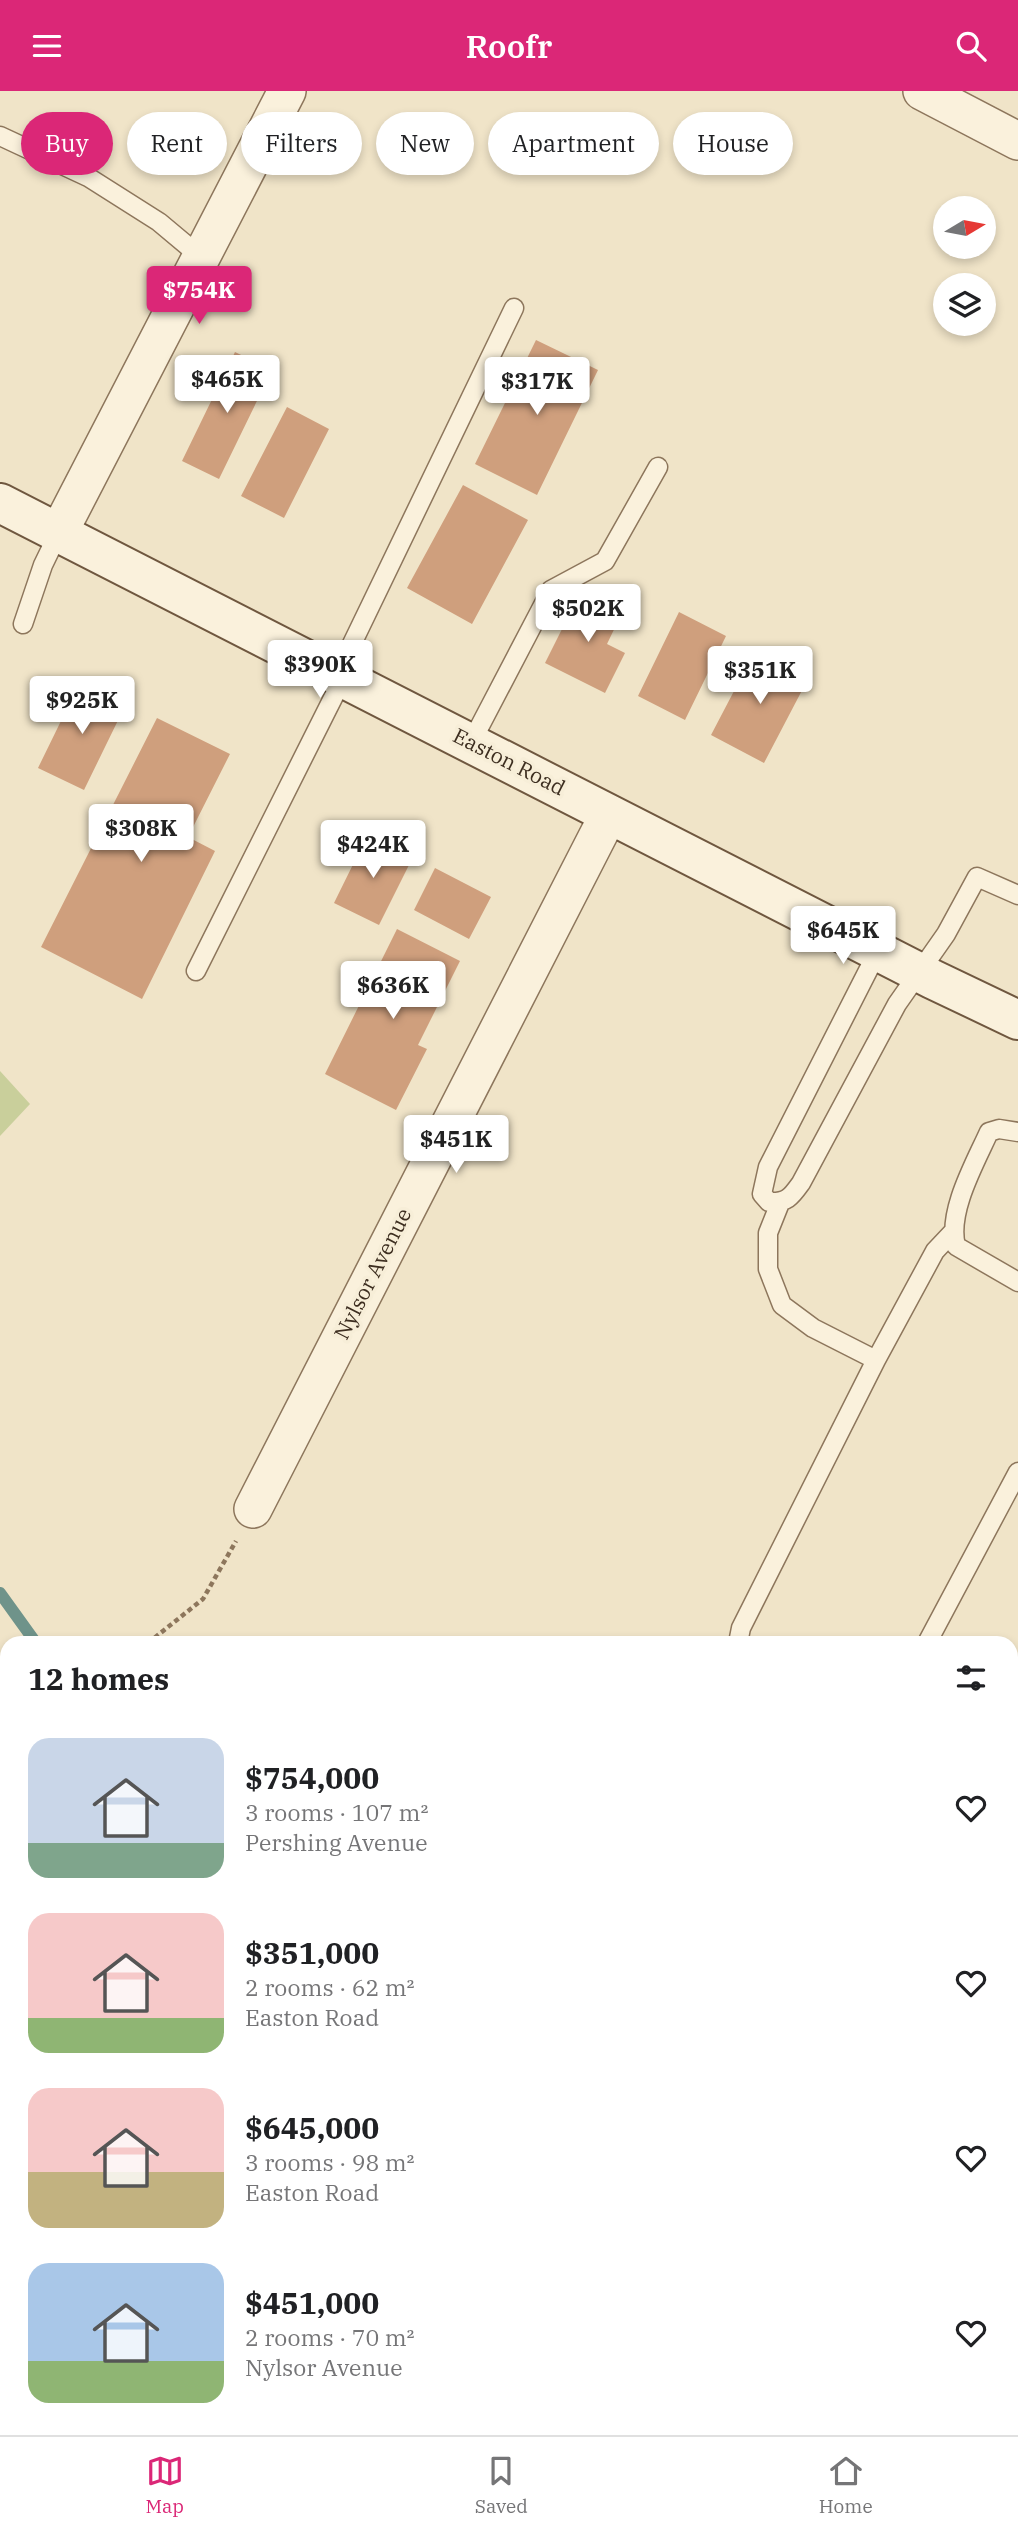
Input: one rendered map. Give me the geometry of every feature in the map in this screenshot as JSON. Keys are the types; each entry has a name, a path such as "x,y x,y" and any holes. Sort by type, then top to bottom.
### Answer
{"main road":[{"name":"Easton Road","path":"0,503 1018,1020"}],"street":[{"path":"59,533 287,91"},
{"path":"922,91 1018,141"},
{"name":"Nylsor Avenue","path":"253,1509 609,814"}],"lane":[{"path":"0,136 88,177 159,222 202,258"},
{"path":"196,971 340,676 514,308"},
{"path":"471,743 551,590 605,561 658,467"},
{"path":"23,624 43,565 59,533"},
{"path":"878,951 768,1167 762,1194 769,1202 789,1200 801,1183 897,1004 946,934 977,877 1018,895"},
{"path":"739,1636 741,1628 876,1360 935,1251 952,1233 963,1192 989,1132 999,1129 1018,1132"},
{"path":"780,1203 768,1233 768,1269 782,1305 813,1328 876,1360"},
{"path":"952,1233 956,1246 1018,1282"},
{"path":"931,1636 1018,1472"}],"path":[{"path":"157,1636 203,1599 253,1509"}],"green space":[{"path":"0,1071 30,1104 0,1136"}],"building":[{"path":"536,340 598,370 537,495 475,464"},
{"path":"235,352 272,370 219,479 182,461"},
{"path":"287,407 329,429 284,518 241,496"},
{"path":"463,485 528,520 472,624 407,588"},
{"path":"581,591 622,613 607,644 625,653 605,693 545,663"},
{"path":"679,612 726,636 685,720 638,696"},
{"path":"756,649 809,677 764,763 711,735"},
{"path":"80,682 126,704 84,790 38,768"},
{"path":"157,718 230,754 188,837 215,851 142,999 41,947"},
{"path":"368,834 413,857 379,925 334,903"},
{"path":"435,868 491,897 469,939 414,910"},
{"path":"397,929 460,961 418,1045 427,1049 396,1110 325,1074"}],"waterway":[{"path":"0,1593 31,1636"}]}
